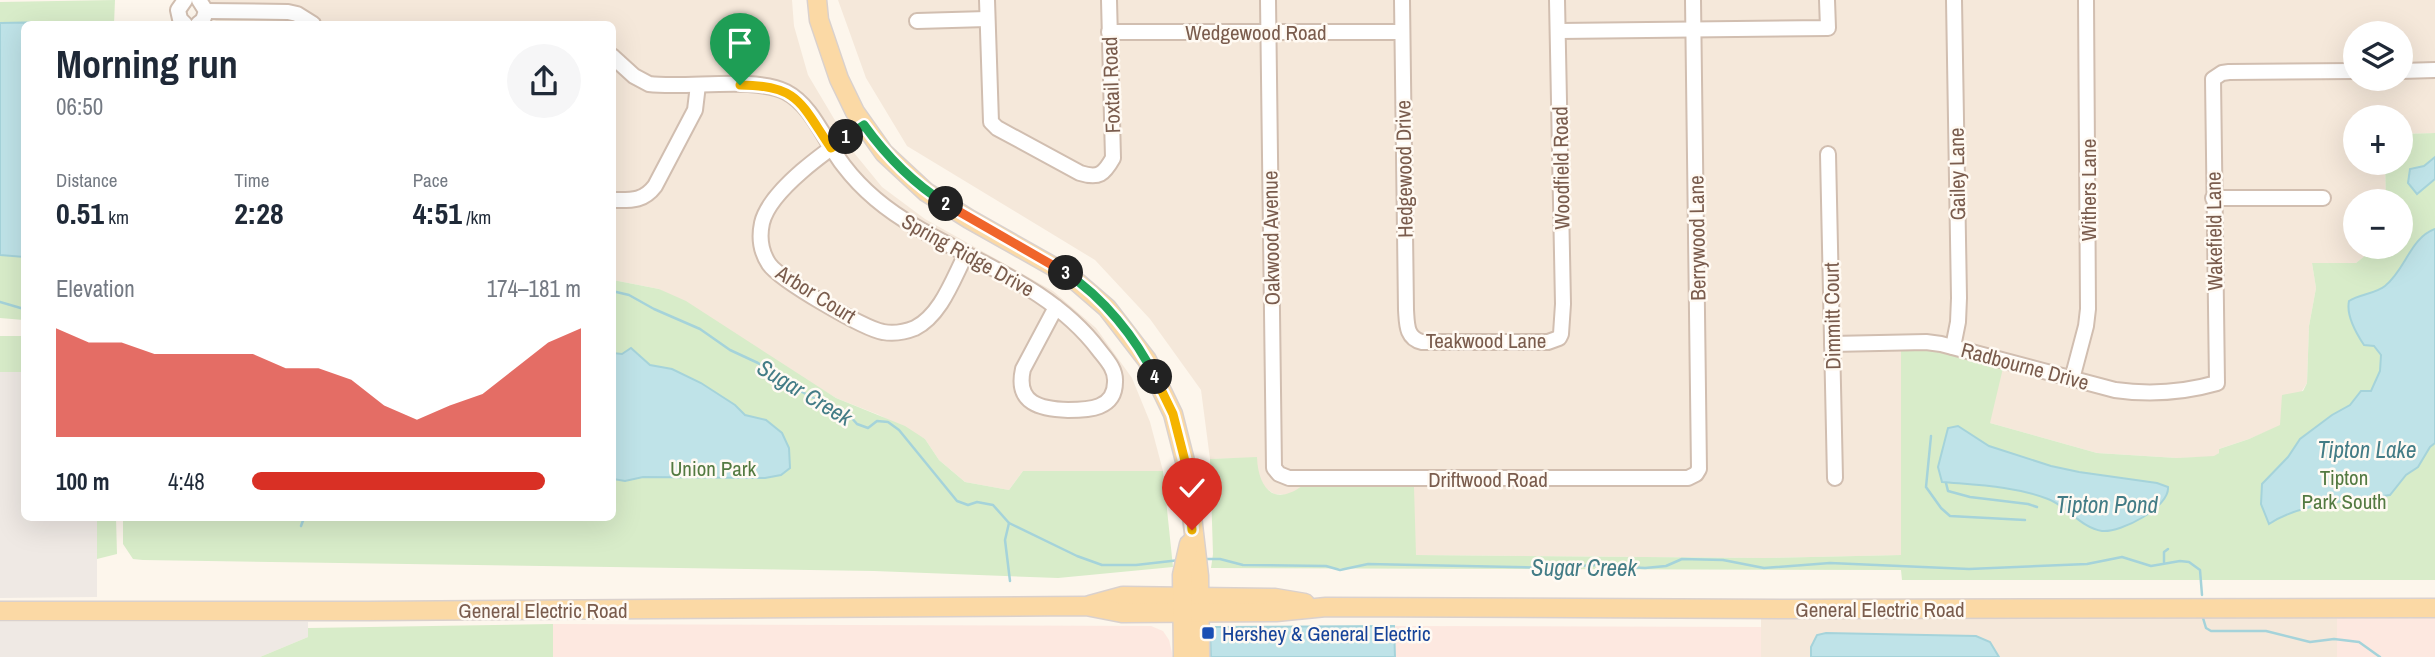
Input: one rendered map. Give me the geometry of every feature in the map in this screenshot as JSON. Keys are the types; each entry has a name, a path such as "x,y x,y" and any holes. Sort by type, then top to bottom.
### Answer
{"main road":[{"path":"817,0 819,20 839,79 864,125 884,153 926,191 969,219 1070,276 1107,308 1147,360 1173,414 1186,465 1192,530 1191,604 1200,657"},
{"name":"General Electric Road","path":"0,611 1086,606 1123,596 1276,612 1326,607 2435,608"},
{"path":"1184,657 1191,604"}],"street":[{"path":"182,21 178,10 185,0"},
{"path":"917,21 987,19 987,0"},
{"name":"Foxtail Road","path":"987,19 991,121 997,128 1080,173 1092,176 1101,174 1113,158 1109,0"},
{"name":"Oakwood Avenue","path":"1268,0 1274,468 1279,474"},
{"name":"Hedgewood Drive","path":"1402,0 1406,310 1411,337"},
{"name":"Woodfield Road","path":"1557,0 1563,304 1563,328 1560,336"},
{"name":"Berrywood Lane","path":"1693,0 1700,454 1696,474"},
{"path":"1559,31 1828,28 1827,0"},
{"name":"Gailey Lane","path":"1953,347 1959,298 1954,0"},
{"name":"Withers Lane","path":"2072,379 2088,309 2086,0"},
{"path":"202,6 288,12 308,21"},
{"name":"Wedgewood Road","path":"1109,32 1402,32"},
{"name":"Spring Ridge Drive","path":"616,60 634,76 649,84 764,85 784,91 803,106 853,176 879,202 917,228 1028,288 1056,307 1094,343 1114,373 1114,390 1105,404 1097,408 1046,409 1030,401 1022,386 1023,369 1056,307"},
{"name":"Wakefield Lane","path":"2217,383 2213,79 2221,73 2229,72 2343,71"},
{"path":"2413,71 2435,71"},
{"path":"616,200 643,198 655,186 695,110 698,85"},
{"name":"Arbor Court","path":"864,125 814,160 772,202 766,212 760,234 761,245 769,265 776,273 872,329 891,333 913,329 931,316 966,254"},
{"name":"Dimmitt Court","path":"1828,154 1835,478"},
{"path":"2213,198 2323,198"},
{"name":"Teakwood Lane","path":"1411,337 1422,342 1548,342 1560,336"},
{"name":"Radbourne Drive","path":"1832,344 1926,342 2115,390 2158,394 2217,383"},
{"name":"Driftwood Road","path":"1279,474 1289,478 1526,479 1688,478 1696,474"}],"shaded area":[{"path":"208,0 792,0 794,26 808,75 855,154 882,187 925,219 1053,291 1096,328 1132,378 1150,422 1163,471 1023,471 1009,490 965,482 939,460 925,439 879,415 836,398 659,289 616,281 616,21 214,21 230,17"},
{"path":"838,0 2435,0 2435,133 2413,134 2413,105 2343,105 2343,175 2385,175 2386,189 2343,189 2343,259 2361,259 2356,263 2312,263 2316,288 2309,326 2307,383 2280,426 2219,449 2219,453 2214,457 2177,458 2097,453 1990,423 1901,350 1902,555 1764,558 1415,555 1290,495 1274,494 1262,485 1257,474 1256,458 1210,459 1201,390 1150,319 1095,260 907,146 866,78"},
{"path":"0,372 21,372 21,521 97,521 97,597 0,598"},
{"path":"1761,617 2337,618 2337,657 1761,657"},
{"path":"2337,618 2435,618 2435,657 2337,657"},
{"path":"0,622 308,622 308,637 260,657 0,657"},
{"path":"553,624 1151,626 1163,631 1169,640 1173,657 553,657"},
{"path":"1394,626 1761,627 1761,657 1395,657"}],"green space":[{"path":"115,0 114,21 0,23 0,2"},
{"name":"Tipton Park South","path":"2435,133 2435,580 1902,580 1901,570 1211,568 1213,554 1210,459 1257,457 1260,477 1269,491 1275,494 1283,495 1302,486 1414,487 1416,555 1764,558 1901,555 1901,349 1937,350 2003,368 1990,423 2097,453 2177,458 2214,456 2219,453 2219,449 2280,425 2282,395 2303,391 2307,383 2309,326 2316,288 2312,263 2413,259 2413,189 2386,189 2385,175 2413,175 2413,134"},
{"path":"0,255 21,257 21,320 0,318"},
{"name":"Union Park","path":"616,281 659,289 686,301 836,398 905,426 925,439 939,460 965,482 1009,490 1023,471 1163,471 1173,567 1058,578 874,571 143,560 133,559 123,544 123,521 616,521"},
{"path":"0,336 21,336 21,372 0,372"},
{"path":"97,521 116,521 117,554 97,559"},
{"path":"553,624 553,657 260,657 308,637 308,628"}],"water":[{"path":"0,23 21,23 21,257 0,255"},
{"path":"2435,157 2435,179 2417,194 2408,183 2409,175 2413,175 2413,168 2424,166"},
{"name":"Tipton Lake","path":"2435,229 2435,443 2418,467 2406,475 2390,495 2311,507 2269,524 2261,504 2262,484 2288,457 2300,439 2350,405 2361,391 2371,391 2380,371 2381,355 2374,346 2364,345 2361,340 2350,318 2349,301 2385,286 2406,259 2413,259 2413,248 2427,233"},
{"path":"631,348 650,365 672,369 701,383 735,405 745,415 766,420 782,433 789,448 790,468 781,475 765,478 643,477 625,481 616,480 616,353 622,354"},
{"name":"Tipton Pond","path":"1958,426 1989,446 2051,466 2157,483 2168,487 2167,495 2143,517 2121,528 2102,531 2087,526 2055,502 2022,491 1942,482 1938,467 1948,428"},
{"path":"1394,626 1395,657 1211,657 1210,629 1213,627"},
{"path":"1817,635 1976,636 1990,642 1999,657 1811,657 1811,647"}],"waterway":[{"name":"Sugar Creek","path":"616,292 629,295 700,329 800,391 850,416 857,424 868,428 877,421 888,422 899,430 957,501 968,505 977,502 993,505 1009,523 1102,565 1136,565 1180,560"},
{"name":"Sugar Creek","path":"0,302 21,308"},
{"path":"1931,436 1926,487 1941,508 1950,516 2025,520"},
{"path":"1946,483 1948,491 1970,497 2037,507"},
{"path":"301,526 303,521"},
{"name":"Sugar Creek","path":"1009,523 1005,540 1010,581"},
{"name":"Sugar Creek","path":"2164,562 2164,552 2168,549"},
{"name":"Sugar Creek","path":"1204,559 1220,559 1243,565 1326,566 1340,570 1368,564 1558,568 1593,565 1645,568 1666,566 1682,559 1723,560 1764,568 1830,563 1969,569 2087,564 2122,557 2151,566 2189,562 2200,570 2202,595"},
{"name":"Sugar Creek","path":"2203,618 2206,628 2211,631 2266,631 2310,642 2334,639 2359,642 2380,657"}],"place":[{"name":"Hershey & General Electric","path":"1208,633"}],"route":[{"path":"740,85 774,87 795,97 811,115 831,148 864,125 884,153 926,191 969,219 1070,276 1107,308 1147,360 1173,414 1186,465 1192,530"}]}
